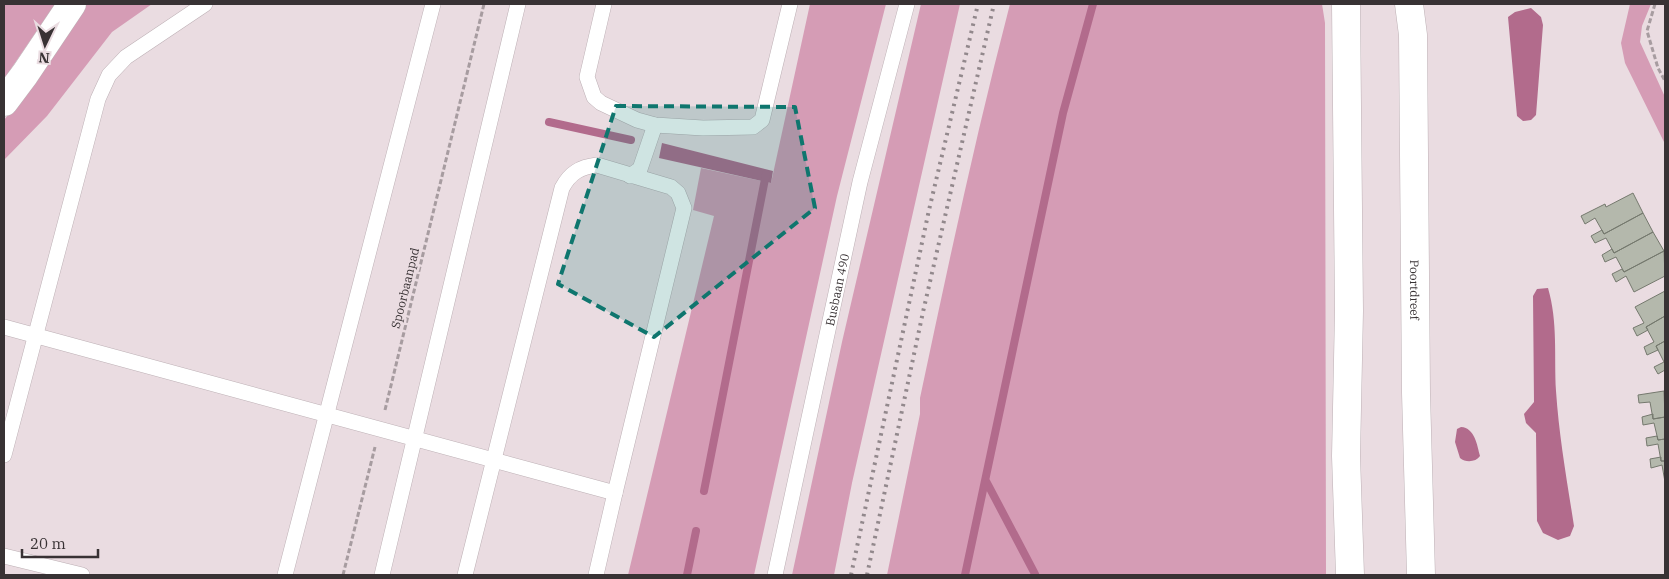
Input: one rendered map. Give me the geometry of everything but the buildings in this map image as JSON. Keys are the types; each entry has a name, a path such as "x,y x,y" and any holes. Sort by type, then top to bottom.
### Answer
{"main road":[{"path":"4,102 26,74 72,4"},
{"path":"1346,4 1349,312 1346,456 1350,575"},
{"name":"Poortdreef","path":"1409,4 1412,35 1416,393 1421,575"},
{"path":"1412,35 1426,4"}],"lane":[{"path":"4,455 98,99 108,75 126,57 205,4"},
{"path":"285,575 433,4"},
{"path":"382,575 518,4"},
{"path":"604,4 588,68 589,87 601,104 637,120 655,125 703,128 752,127 762,120 790,4"},
{"name":"Busbaan 490","path":"775,575 860,182 906,4"},
{"path":"630,176 640,169 655,125"},
{"path":"465,575 562,188 572,174 586,166 597,165 671,187 682,200 684,208 596,575"},
{"path":"4,327 615,492"},
{"path":"4,556 82,575"}],"path":[{"name":"Spoorbaanpad","path":"343,575 484,4"},
{"path":"1656,4 1647,31 1658,68 1665,82"}],"highlighted area":[{"path":"616,106 795,107 815,208 654,337 558,284"}],"shaded area":[{"path":"4,4 55,4 4,79"},
{"path":"85,4 152,4 112,32 47,116 4,160 4,120 23,97"},
{"path":"810,4 886,4 837,196 754,575 628,575 714,216 693,210 701,168 771,183"},
{"path":"921,4 960,4 852,483 834,575 792,575 842,342"},
{"path":"1010,4 1322,4 1325,23 1326,575 887,575 920,414 920,398 941,299 974,151"},
{"path":"1630,4 1651,4 1642,26 1640,42 1665,97 1665,144 1625,63 1621,43"},
{"path":"1531,8 1541,17 1543,25 1536,115 1531,120 1523,121 1517,116 1508,17 1515,12"},
{"path":"662,143 773,171 771,183 659,158"},
{"path":"1548,288 1554,326 1559,425 1574,526 1570,536 1558,540 1543,533 1537,521 1536,433 1526,423 1524,414 1534,402 1533,296 1537,289"},
{"path":"1461,427 1469,430 1475,438 1480,456 1476,460 1468,461 1460,458 1455,442 1457,429"}],"waterway":[{"path":"965,575 1063,113 1093,4"},
{"path":"549,122 631,140"},
{"path":"704,491 766,174"},
{"path":"986,481 1035,574"},
{"path":"687,575 696,531"}],"railway":[{"path":"851,575 929,210 978,4"},
{"path":"867,575 923,312 994,4"}]}
